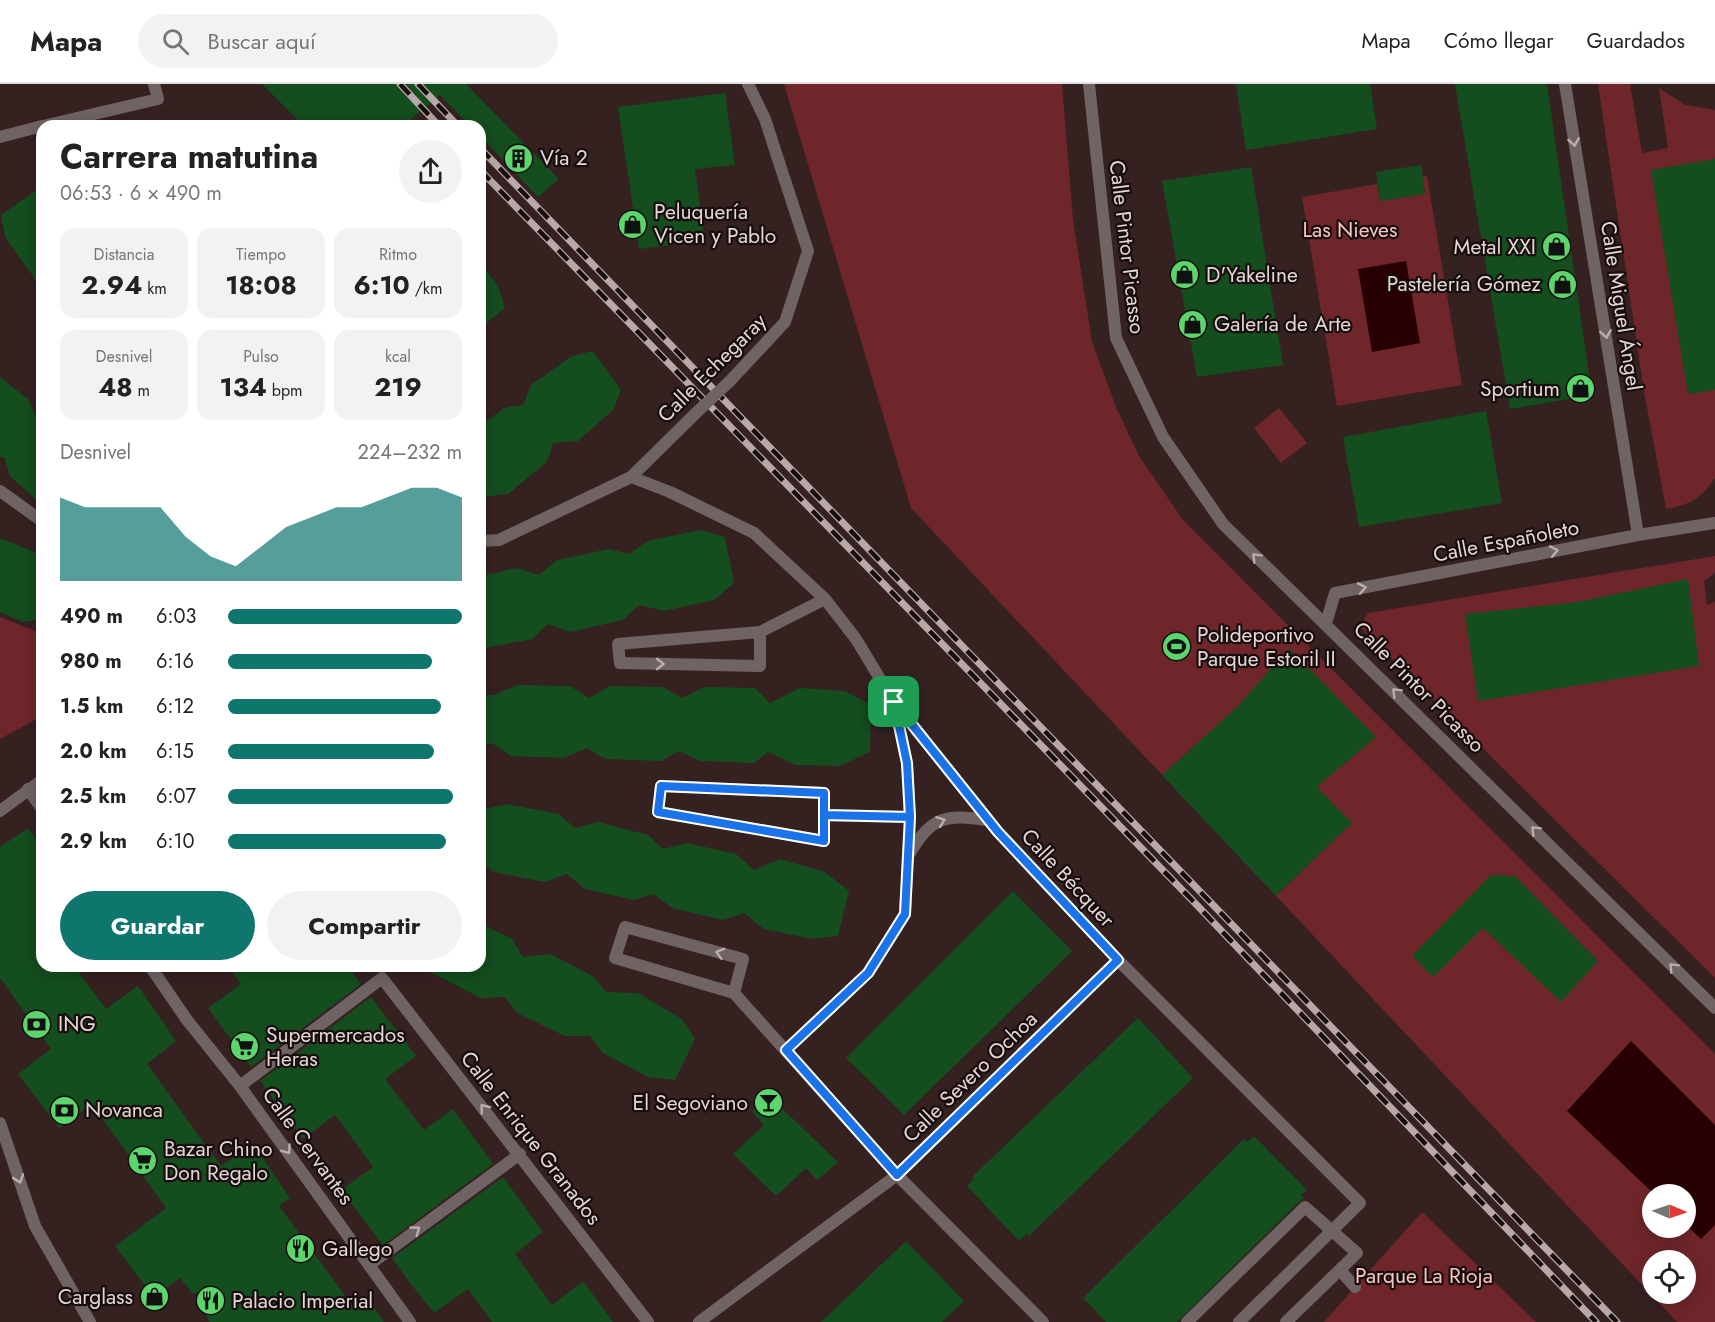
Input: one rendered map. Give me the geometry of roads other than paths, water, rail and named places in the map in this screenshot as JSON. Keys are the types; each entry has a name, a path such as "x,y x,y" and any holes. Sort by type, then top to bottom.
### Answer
{"street":[{"path":"76,120 158,99 154,84"},
{"name":"Calle Echegaray","path":"486,541 498,540 631,477 730,381 785,322 808,251 765,119 748,84"},
{"name":"Calle Pintor Picasso","path":"1089,84 1116,338 1164,437 1223,524 1715,1008"},
{"name":"Calle Miguel Ángel","path":"1565,84 1638,535"},
{"path":"0,137 36,130"},
{"name":"Calle Bécquer","path":"631,477 670,492 754,533 825,599 856,639 894,702 987,820 1118,960 1360,1203 1239,1322"},
{"path":"0,491 36,517"},
{"name":"Calle Españoleto","path":"1326,623 1335,593 1638,535 1715,523"},
{"path":"760,632 760,666 620,663 618,644 760,632 825,599"},
{"path":"786,1050 868,973 905,914 910,854 910,817 907,763 894,702"},
{"path":"0,811 36,784"},
{"path":"661,786 824,793 824,815 824,841 658,812 661,786"},
{"path":"28,789 36,800"},
{"path":"824,815 910,817"},
{"path":"910,854 921,834 936,820 959,816 987,820"},
{"path":"734,993 743,959 625,927 615,958 734,993 897,1175 1043,1322"},
{"name":"Calle Severo Ochoa","path":"699,1322 897,1175 1118,960"},
{"name":"Calle Cervantes","path":"154,972 187,1020 240,1086 410,1322"},
{"name":"Calle Enrique Granados","path":"240,1086 382,978 648,1322"},
{"path":"0,1123 35,1226 90,1322"},
{"path":"369,1265 520,1154"},
{"path":"1187,1322 1305,1207 1357,1252 1286,1322"},
{"path":"1340,1270 1355,1287"}],"railway":[{"path":"400,84 433,120"},
{"path":"418,84 452,120"},
{"path":"486,154 1617,1322"},
{"path":"486,176 1192,900 1596,1322"}],"place":[{"name":"Vía 2","path":"519,158"},
{"name":"Peluquería Vicen y Pablo","path":"633,224"},
{"name":"Metal XXI","path":"1557,247"},
{"name":"D'Yakeline","path":"1185,275"},
{"name":"Pastelería Gómez","path":"1562,284"},
{"name":"Galería de Arte","path":"1193,324"},
{"name":"Sportium","path":"1581,389"},
{"name":"Polideportivo Parque Estoril II","path":"1176,647"},
{"name":"ING","path":"37,1024"},
{"name":"Supermercados Heras","path":"245,1047"},
{"name":"El Segoviano","path":"769,1103"},
{"name":"Novanca","path":"64,1110"},
{"name":"Bazar Chino Don Regalo","path":"143,1161"},
{"name":"Gallego","path":"301,1249"},
{"name":"Carglass","path":"154,1297"},
{"name":"Palacio Imperial","path":"211,1301"}],"park label":[{"name":"Las Nieves","path":"1350,230"},
{"name":"Parque La Rioja","path":"1424,1276"}]}
